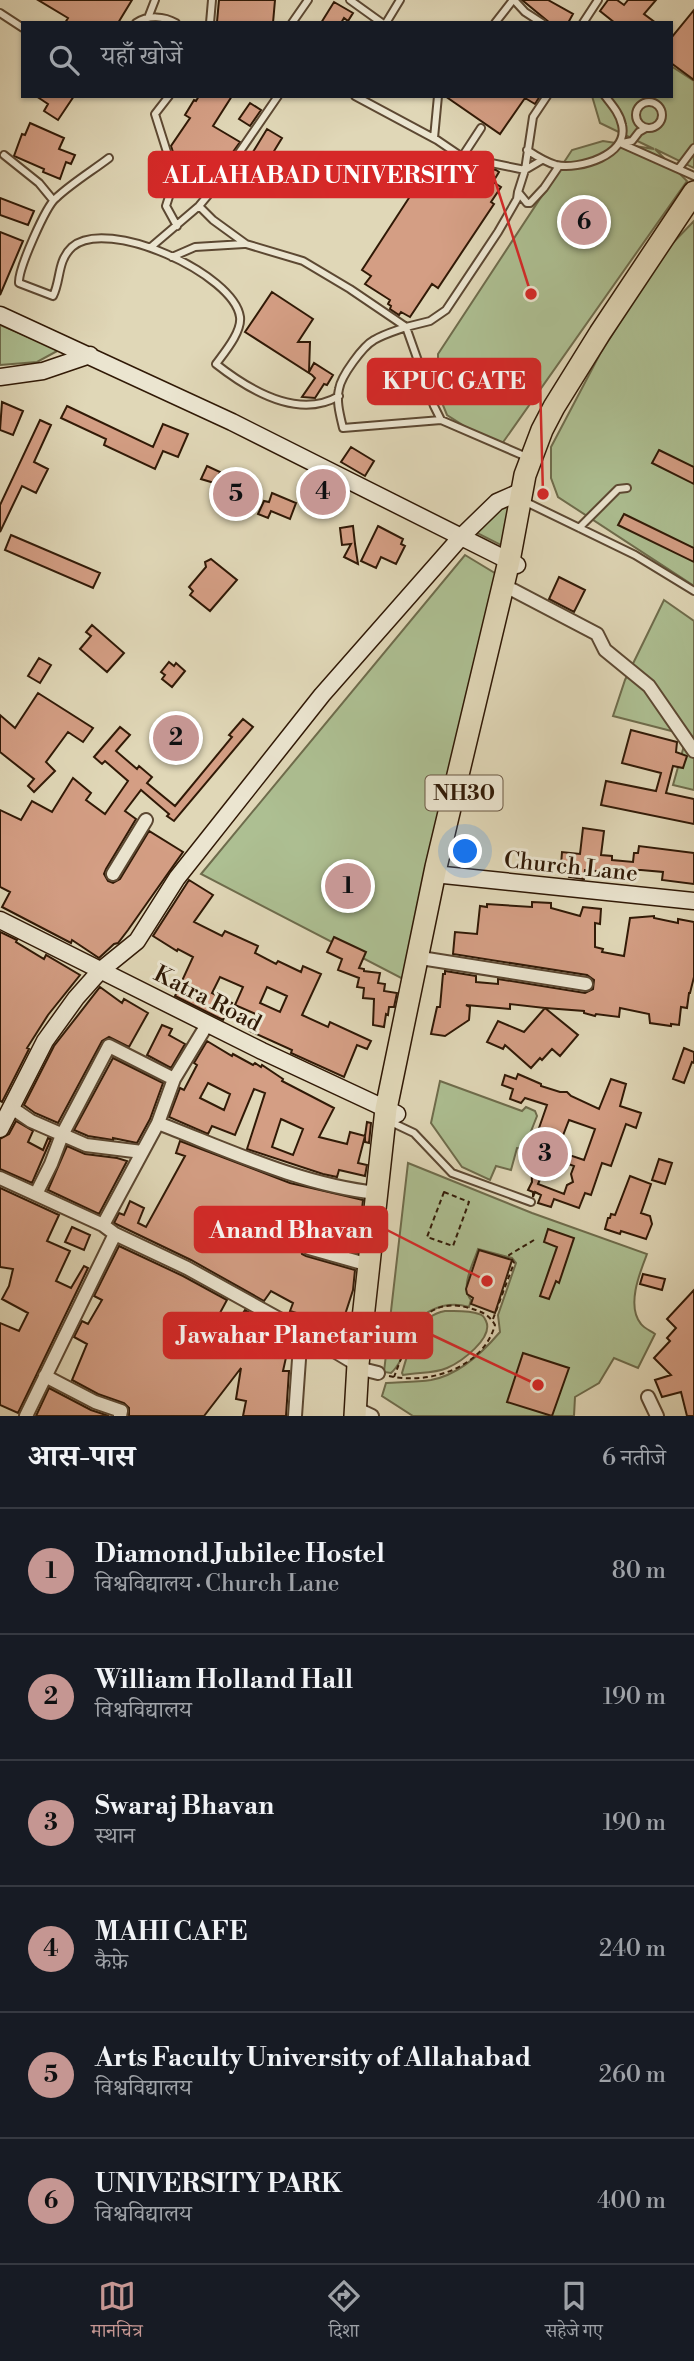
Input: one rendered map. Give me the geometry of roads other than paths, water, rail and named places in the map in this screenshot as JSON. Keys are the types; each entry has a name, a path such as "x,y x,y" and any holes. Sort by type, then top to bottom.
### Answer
{"highway":[{"path":"362,1414 367,1369 369,1265 377,1193 439,875 513,563 531,459 554,407 694,192"},
{"path":"526,498 550,438 571,398 694,214"},
{"name":"NH30","path":"367,1369 393,1116 426,959 439,875 513,590 513,563"}],"street":[{"path":"0,315 232,422 513,563"},
{"path":"0,377 43,371 90,355"},
{"path":"0,1129 45,1041 76,998 100,971 137,941 177,878 322,695 461,537 497,502 526,498"},
{"path":"513,590 597,634 605,650 649,686 694,751"},
{"path":"113,874 146,820"},
{"name":"Church Lane","path":"439,875 694,901"},
{"name":"Katra Road","path":"0,920 393,1116"},
{"path":"426,959 586,984"},
{"path":"103,1225 158,1123 174,1079 208,1023"},
{"path":"36,1195 62,1135 109,1046 174,1079"},
{"path":"12,1108 31,1121 86,1145 142,1152"},
{"path":"158,1123 274,1168 352,1190 377,1193"},
{"path":"0,1178 103,1225 115,1234 187,1268 367,1369"},
{"path":"26,1416 115,1234"},
{"path":"309,1248 369,1265"},
{"path":"295,1416 301,1331"},
{"path":"45,1376 95,1402 116,1408 121,1412 120,1416"},
{"path":"649,1397 657,1416"}],"lane":[{"path":"148,18 155,0"},
{"path":"210,21 212,0"},
{"path":"293,21 308,0"},
{"path":"351,0 381,21"},
{"path":"385,21 400,0"},
{"path":"497,21 513,0 539,21"},
{"path":"584,21 598,0"},
{"path":"0,13 21,27"},
{"path":"141,21 160,17 171,21"},
{"path":"167,98 155,114 173,171 173,184 166,206 177,226"},
{"path":"151,247 199,206 277,98"},
{"path":"359,98 434,138 462,158 525,170 542,160"},
{"path":"434,138 438,98"},
{"path":"531,459 441,420 342,428 339,389 343,378 373,340 430,321 446,310 498,232 516,199 525,170 533,117 546,98"},
{"path":"608,98 623,127 620,143"},
{"path":"656,104 660,98"},
{"path":"645,103 656,104 662,112 661,121 655,127 641,128 635,117 638,108 645,103"},
{"path":"462,158 481,128"},
{"path":"527,150 542,160 559,166 585,164 606,156 620,143 632,141 641,128"},
{"path":"620,143 694,176"},
{"path":"679,168 694,148"},
{"path":"4,155 38,183 53,200"},
{"path":"109,159 53,200 29,248 19,283 53,296 58,286 59,268 63,258 73,246 88,240 127,240 151,247 219,285 232,299 240,318 236,332 216,364 239,382 260,393 290,403 318,405 339,396"},
{"path":"518,192 530,203 559,166"},
{"path":"199,206 246,244 303,261 406,327 441,420"},
{"path":"172,257 195,247 246,244"},
{"path":"579,528 618,489 627,488"},
{"path":"526,498 635,555 694,591"},
{"path":"393,1116 414,1133 452,1173 531,1202"}],"place":[{"name":"UNIVERSITY PARK","path":"584,222"},
{"name":"ALLAHABAD UNIVERSITY","path":"531,294"},
{"name":"MAHI CAFE","path":"323,492"},
{"name":"Arts Faculty University of Allahabad","path":"236,494"},
{"name":"KPUC GATE","path":"543,494"},
{"name":"William Holland Hall","path":"176,738"},
{"name":"Diamond Jubilee Hostel","path":"348,886"},
{"name":"Swaraj Bhavan","path":"545,1154"},
{"name":"Anand Bhavan","path":"487,1281"},
{"name":"Jawahar Planetarium","path":"538,1385"}]}
